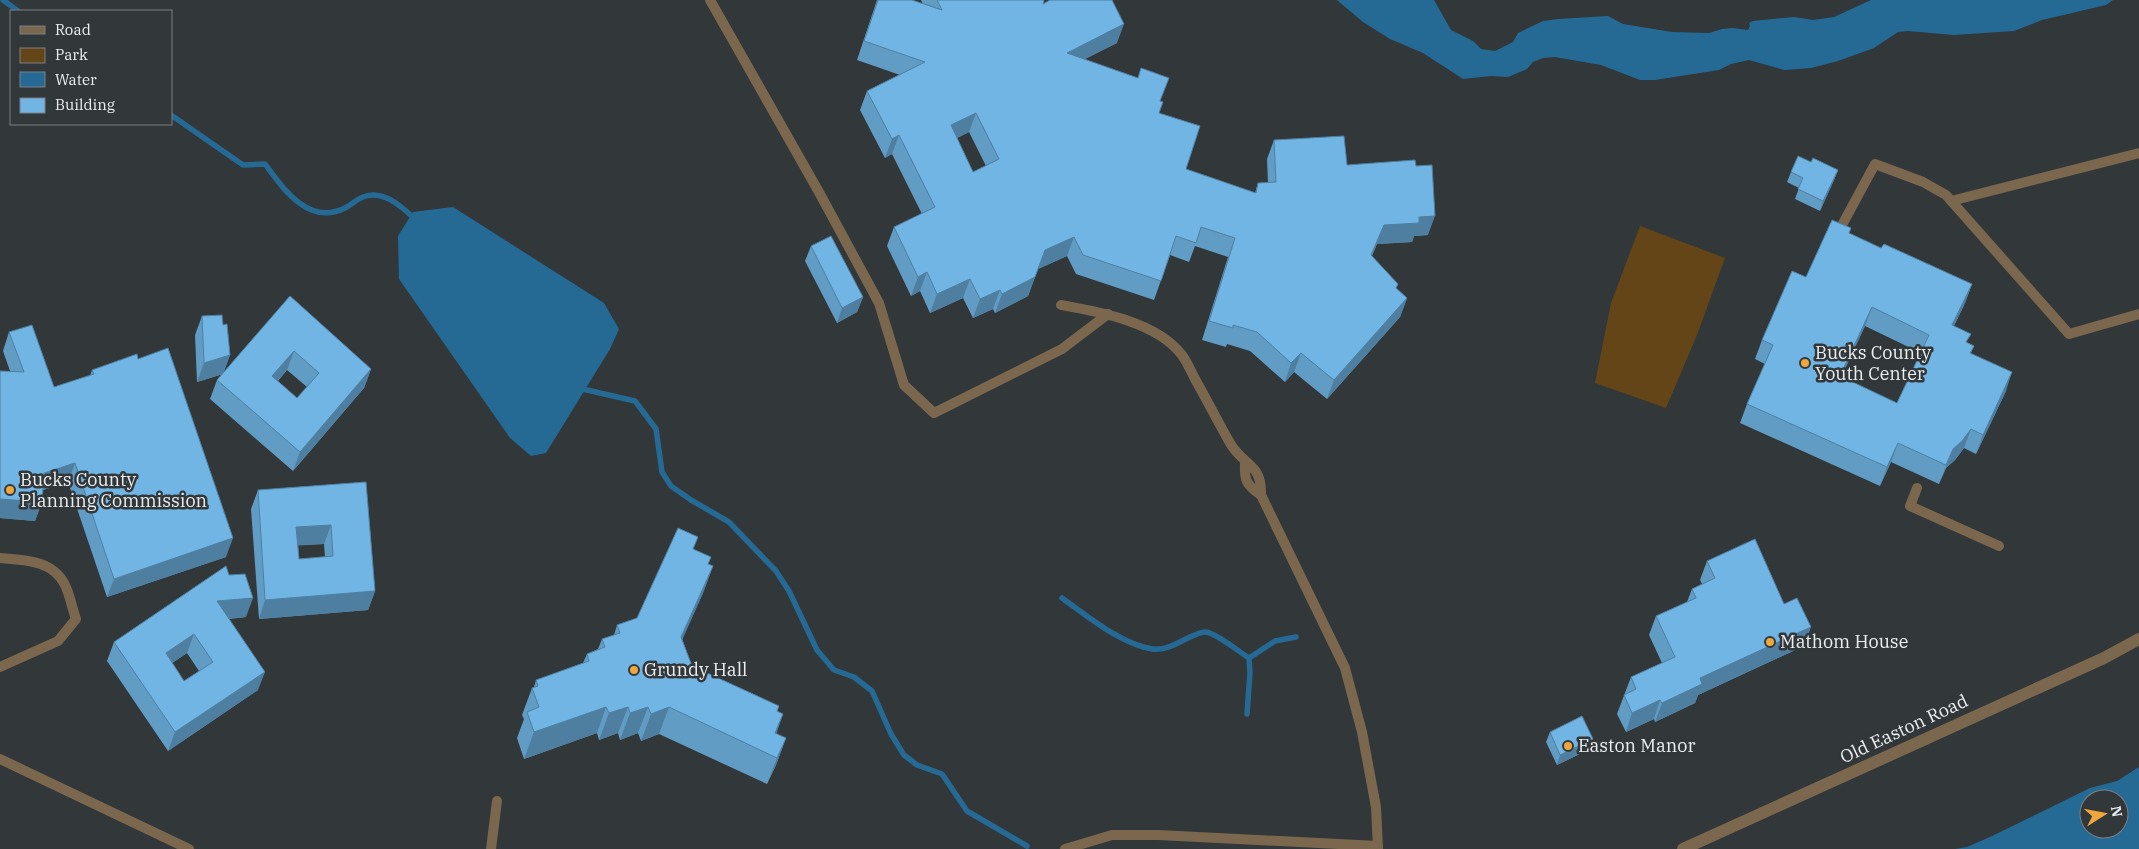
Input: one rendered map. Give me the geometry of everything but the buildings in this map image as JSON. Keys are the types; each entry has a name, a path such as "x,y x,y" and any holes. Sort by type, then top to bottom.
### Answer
{"street":[{"name":"Old Easton Road","path":"1684,849 2104,658 2139,639"}],"lane":[{"path":"710,0 820,194 879,303 904,385 934,413 1062,349 1108,314"},
{"path":"1951,201 2139,153"},
{"path":"1840,227 1875,164 1923,182 1946,195 2069,334 2139,314"},
{"path":"1061,305 1108,314 1162,336 1182,355 1231,445 1245,462 1244,476 1250,488 1261,496 1345,668 1362,732 1376,807 1378,848 1158,834 1112,835 1065,849"},
{"path":"1917,488 1910,506 2000,546"},
{"path":"0,558 36,561 55,571 65,585 76,619 58,641 0,668"},
{"path":"0,759 190,849"},
{"path":"491,849 497,801"}],"green space":[{"path":"1640,226 1725,258 1697,335 1666,408 1595,383 1611,303"}],"water":[{"path":"1337,0 1434,0 1451,30 1473,41 1481,49 1495,51 1513,42 1518,33 1543,21 1558,19 1608,16 1623,24 1672,32 1709,33 1733,28 1748,30 1749,23 1753,21 1794,17 1813,20 1834,17 1871,0 2113,0 2106,5 2042,20 2014,31 1954,35 1908,31 1898,32 1874,48 1811,68 1784,70 1749,60 1731,64 1719,70 1655,80 1640,80 1601,65 1555,57 1543,58 1533,62 1527,69 1508,77 1491,76 1463,79 1423,53 1390,39 1363,22"},
{"path":"453,207 604,303 619,329 610,349 546,453 531,456 510,438 399,279 398,236 413,212"},
{"path":"2139,767 2139,849 1955,849 1967,847 1990,837 2079,793 2079,839 2129,839 2129,789 2088,789 2117,781"}],"waterway":[{"path":"3,0 17,10"},
{"path":"172,116 243,165 265,164 289,194 309,209 320,212 332,212 345,208 365,196 373,195 385,197 396,203 416,220"},
{"path":"578,388 635,401 656,429 662,472 671,486 729,522 776,571 789,591 817,650 834,670 854,677 872,691 891,734 904,755 917,765 942,774 967,811 1027,846"},
{"path":"1062,598 1093,621 1116,635 1140,646 1160,649 1206,632 1211,633 1249,658"},
{"path":"1247,714 1250,673 1249,658 1275,641 1296,637"}],"place":[{"name":"Bucks County Youth Center","path":"1805,363"},
{"name":"Bucks County Planning Commission","path":"10,490"},
{"name":"Mathom House","path":"1770,642"},
{"name":"Grundy Hall","path":"634,670"},
{"name":"Easton Manor","path":"1568,746"}]}
